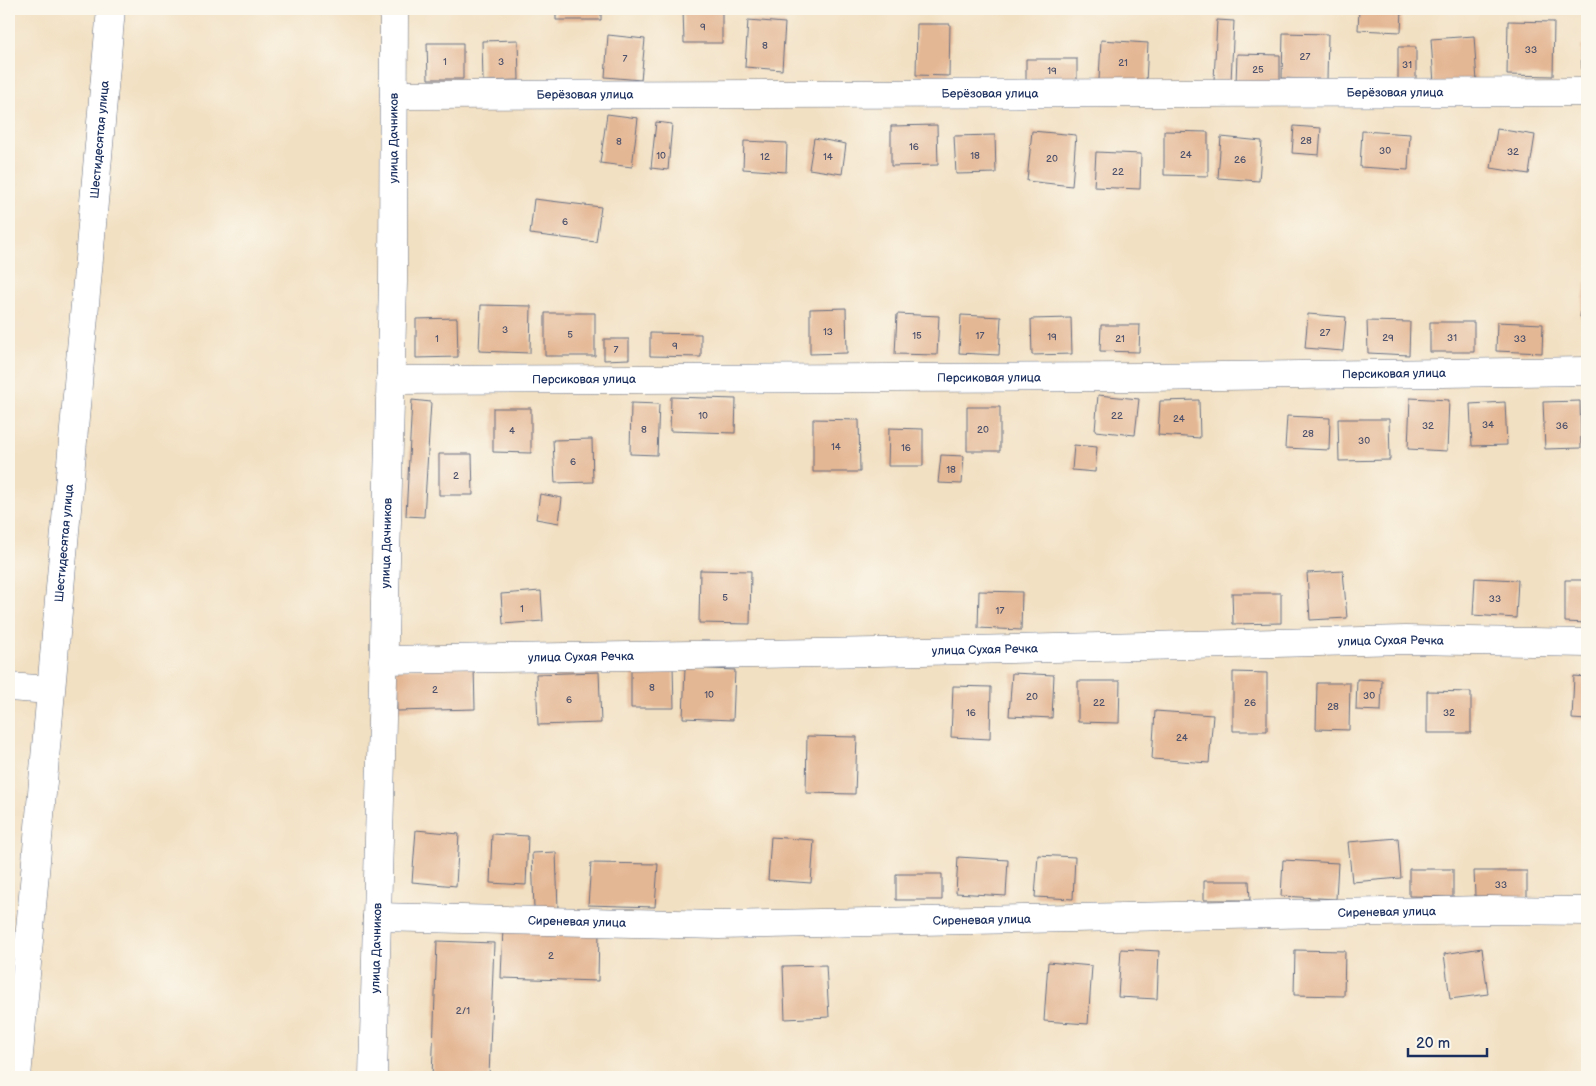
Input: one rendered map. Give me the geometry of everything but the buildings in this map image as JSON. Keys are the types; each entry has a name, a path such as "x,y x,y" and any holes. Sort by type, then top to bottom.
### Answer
{"street":[{"name":"Шестидесятая улица","path":"17,1077 111,9"},
{"name":"улица Дачников","path":"373,1077 393,272 394,9"},
{"name":"Берёзовая улица","path":"394,95 1587,92"},
{"name":"Персиковая улица","path":"390,380 1145,377 1587,371"},
{"name":"улица Сухая Речка","path":"383,660 877,652 1405,640 1587,643"},
{"path":"9,687 50,690"},
{"name":"Сиреневая улица","path":"377,917 719,925 1478,910 1587,911"}]}
